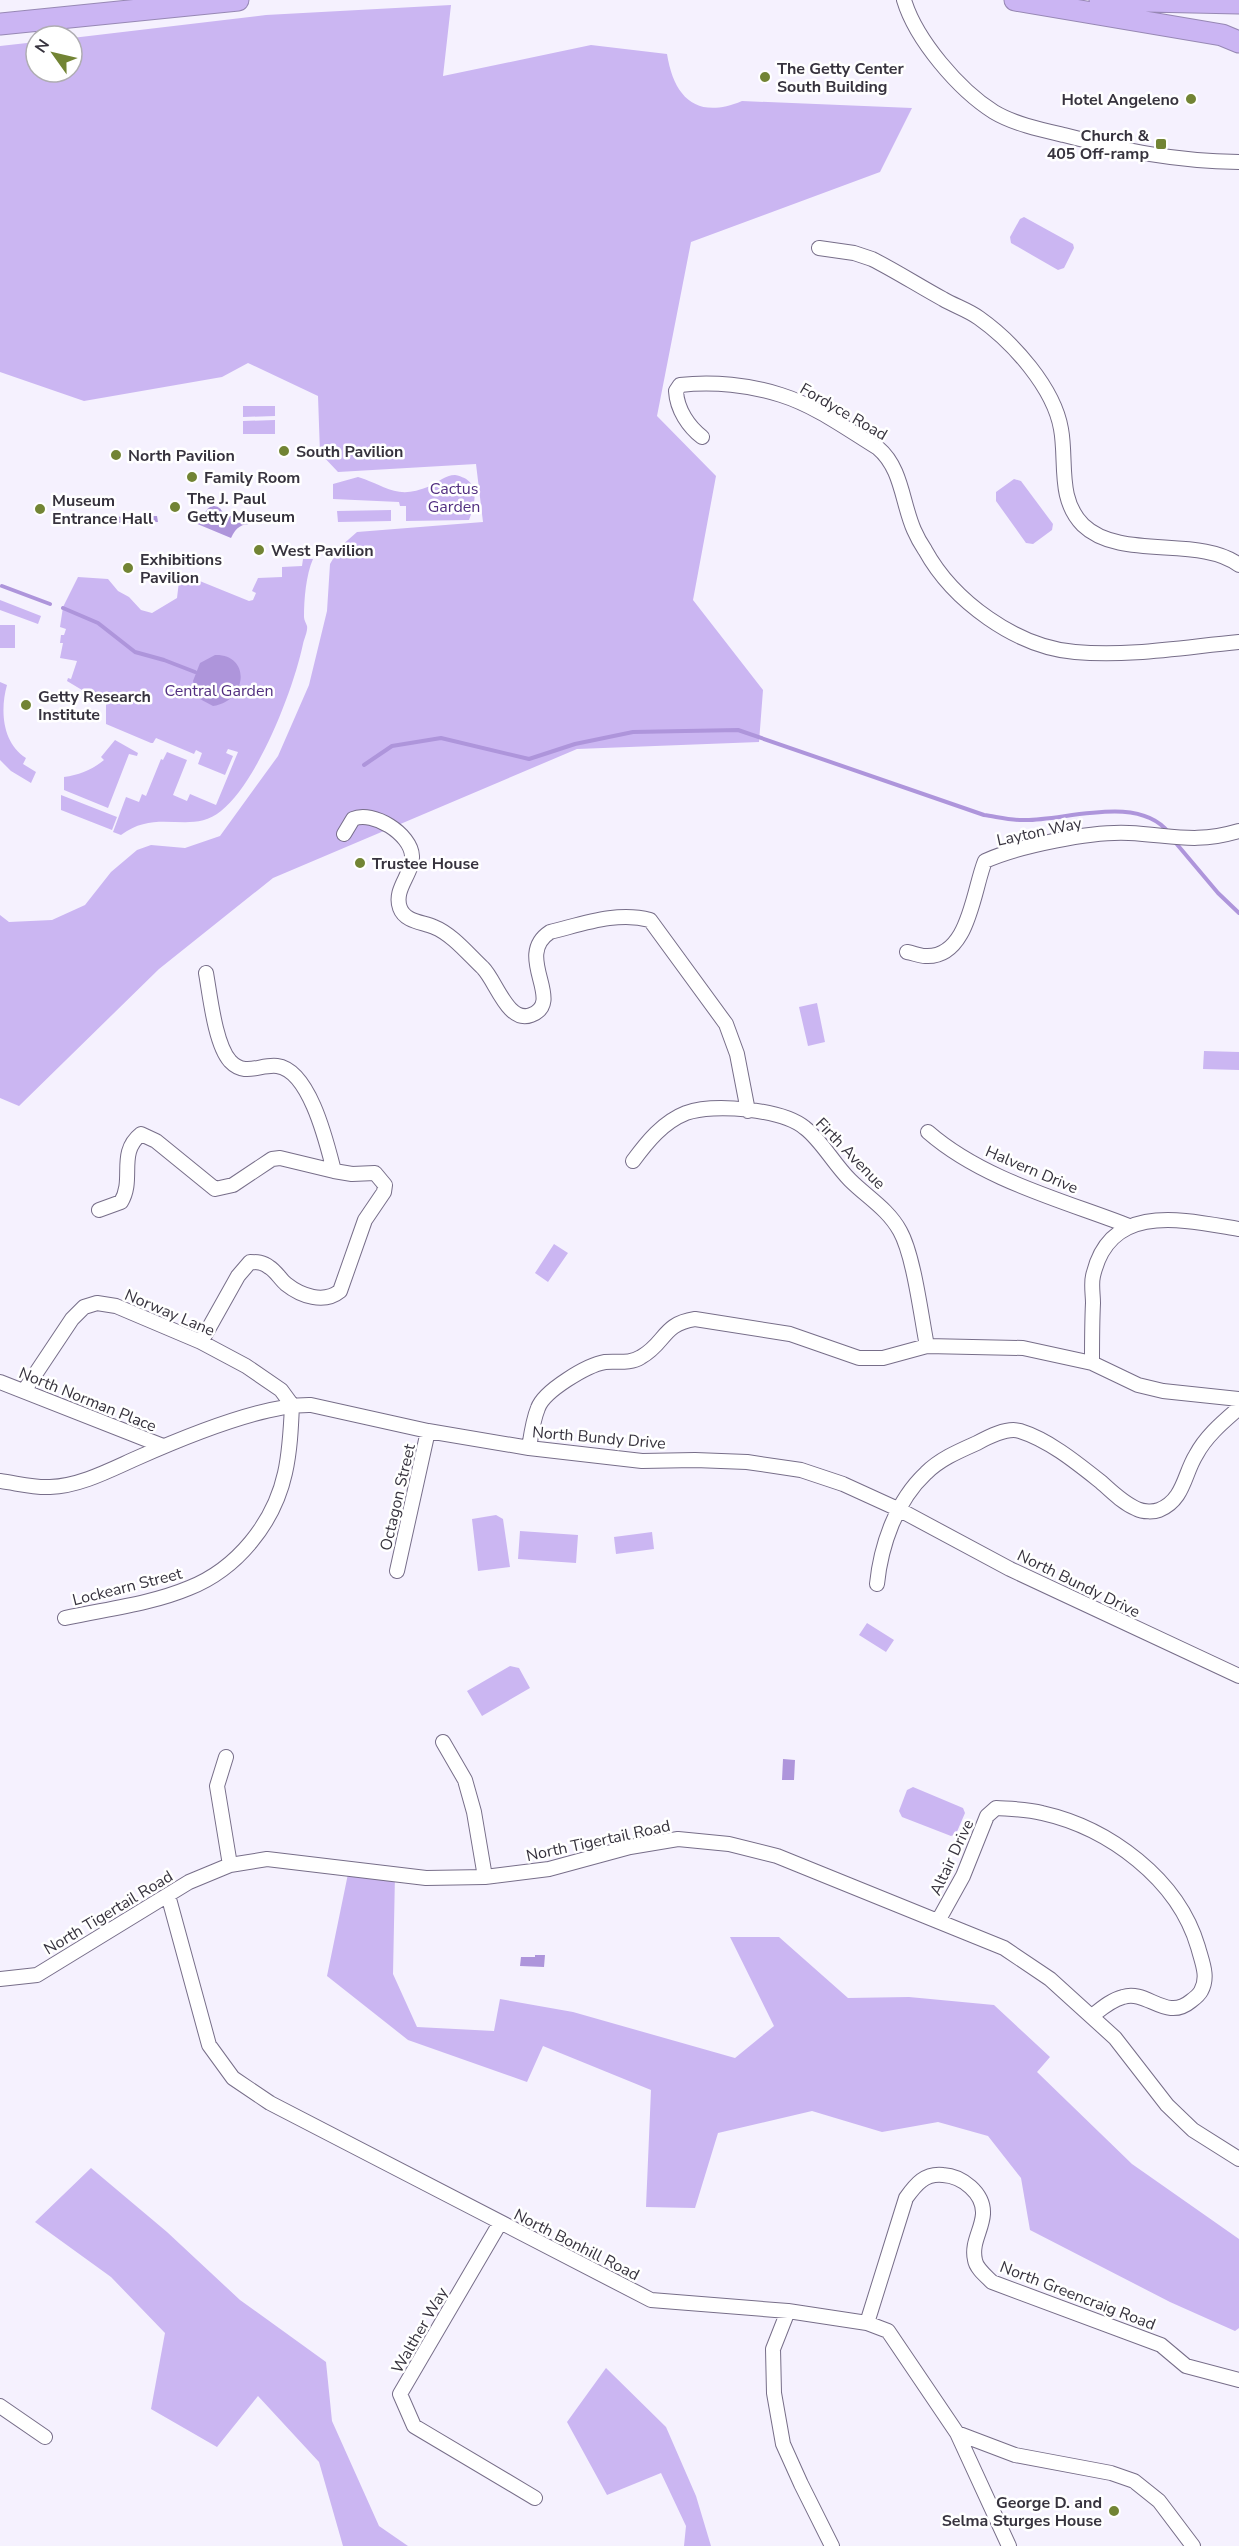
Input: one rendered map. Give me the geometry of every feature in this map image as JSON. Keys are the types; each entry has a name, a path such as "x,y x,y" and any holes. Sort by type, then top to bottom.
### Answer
{"highway":[{"path":"0,11 124,0"},
{"path":"0,24 238,0"},
{"path":"1015,0 1222,35 1239,42"},
{"path":"1100,0 1239,3"}],"street":[{"path":"904,0 913,22 928,46 962,87 995,113 1041,130 1133,153 1195,162 1239,162"},
{"path":"819,248 854,253 872,259 978,318 1017,353 1041,382 1057,415 1062,430 1067,498 1078,518 1090,530 1116,542 1219,554 1239,565"},
{"name":"Fordyce Road","path":"702,437 691,429 680,406 676,392 680,385 720,384 782,395 810,407 878,448 888,456 894,468 914,530 928,556 949,585 972,607 996,624 1027,639 1072,652 1110,653 1239,642"},
{"path":"344,834 353,819 375,818 407,842 412,853 412,865 400,888 400,908 407,917 444,933 490,976 512,1011 522,1016 531,1015 540,1009 544,1000 535,957 537,945 543,936 550,932 612,917 634,915 650,920 726,1023 733,1037 748,1111"},
{"name":"Layton Way","path":"907,952 927,957 944,952 954,945 964,930 985,861 998,856 1065,839 1128,832 1179,839 1219,837 1239,831"},
{"path":"206,973 220,1037 230,1060 242,1069 256,1070 280,1066 292,1073 313,1104 334,1171"},
{"name":"Firth Avenue","path":"633,1161 649,1139 685,1113 708,1110 748,1111 776,1114 794,1120 807,1129 837,1167 889,1214 901,1233 908,1253 927,1346"},
{"name":"Halvern Drive","path":"928,1132 946,1148 1006,1179 1129,1226"},
{"path":"99,1210 121,1202 126,1194 128,1148 141,1134 156,1141 206,1184 215,1189 233,1185 272,1159 280,1158 352,1174 375,1173 382,1179 385,1185 384,1192 365,1220 339,1291 332,1297 321,1299 303,1294 288,1286 270,1267 260,1262 250,1262 238,1276 201,1342"},
{"path":"1092,1363 1093,1276 1102,1254 1111,1241 1129,1226 1143,1221 1168,1218 1239,1229"},
{"name":"Norway Lane","path":"24,1391 72,1319 84,1307 97,1303 116,1306 201,1342 246,1366 281,1390 292,1405"},
{"path":"529,1448 537,1408 552,1391 594,1365 638,1359 650,1352 670,1328 681,1321 695,1319 790,1334 859,1358 883,1358 927,1346 1023,1348 1092,1363 1138,1384 1163,1391 1239,1399"},
{"name":"North Norman Place","path":"0,1382 163,1446"},
{"name":"North Bundy Drive","path":"0,1481 50,1487 72,1483 102,1473 163,1446 250,1416 292,1405 311,1405 428,1431 529,1448 642,1461 747,1462 801,1470 843,1484 900,1510 1010,1569 1239,1676"},
{"name":"Lockearn Street","path":"65,1618 191,1588 235,1559 256,1537 274,1506 285,1474 292,1405"},
{"path":"878,1584 879,1562 885,1539 912,1488 934,1467 992,1435 1017,1430 1035,1437 1065,1456 1124,1502 1140,1511 1158,1510 1171,1503 1182,1489 1195,1456 1207,1438 1239,1408"},
{"name":"Octagon Street","path":"397,1570 428,1431"},
{"path":"443,1742 465,1780 474,1812 485,1877"},
{"path":"226,1756 217,1786 230,1864"},
{"name":"Altair Drive","path":"938,1922 963,1876 987,1816 996,1808 1042,1813 1113,1841 1137,1859 1163,1885 1184,1915 1195,1937 1206,1976 1201,1993 1187,2004 1170,2009 1141,1998 1124,1996 1104,2006 1092,2016"},
{"name":"North Tigertail Road","path":"0,1979 37,1975 189,1882 230,1864 267,1859 426,1878 485,1877 549,1869 630,1847 678,1839 729,1844 777,1856 1004,1948 1050,1979 1115,2038 1167,2105 1193,2130 1239,2159"},
{"name":"North Bonhill Road","path":"168,1895 209,2045 233,2078 270,2103 651,2300 788,2311 867,2324 888,2331 957,2433 1009,2546"},
{"name":"North Greencraig Road","path":"867,2324 906,2198 917,2182 935,2174 955,2175 974,2190 983,2213 974,2242 975,2262 992,2282 1161,2345 1185,2366 1239,2380"},
{"name":"Walther Way","path":"500,2223 400,2394 414,2427 535,2498"},
{"path":"788,2311 773,2349 774,2393 783,2444 832,2546"},
{"path":"0,2406 45,2437"},
{"path":"957,2433 1015,2455 1111,2473 1134,2481 1159,2500 1193,2546"}],"green space":[{"path":"451,5 443,76 591,45 667,54 675,83 690,101 700,106 712,108 742,101 912,108 880,172 691,242 657,416 716,476 693,600 763,690 759,742 577,749 273,878 159,969 19,1106 0,1098 0,915 9,922 52,920 85,905 111,872 137,850 151,845 185,848 220,836 278,756 309,685 327,611 330,564 340,547 357,532 483,522 476,464 338,472 320,453 318,396 248,363 222,377 84,401 0,372 0,46 24,43 24,84 84,84 84,37 266,15"},
{"path":"1024,217 1073,244 1074,248 1064,268 1058,270 1011,243 1010,237 1020,219"},
{"path":"243,406 275,406 275,416 243,417"},
{"path":"275,420 275,434 243,434 243,421"},
{"name":"Cactus Garden","path":"455,475 469,481 473,486 475,499 469,520 406,521 406,506 400,506 399,502 333,499 333,484 358,477 393,490 409,492"},
{"path":"1014,479 1021,481 1053,524 1052,530 1033,544 1026,543 996,501 996,492"},
{"path":"391,510 391,521 338,522 337,511"},
{"name":"Central Garden","path":"303,559 313,559 305,595 306,633 282,710 261,757 248,779 221,811 209,818 198,821 148,823 121,835 113,832 126,797 139,802 142,794 146,796 161,759 163,760 167,752 187,760 173,795 187,801 190,794 216,805 238,752 228,749 226,753 233,756 225,775 198,764 202,753 196,750 194,754 156,738 151,743 106,724 106,700 90,704 82,690 67,681 68,678 71,679 77,661 60,658 63,643 60,643 61,635 64,635 66,629 60,627 63,607 78,577 108,579 118,591 129,597 141,610 152,613 177,598 180,573 249,601 253,600 256,593 252,591 258,578 282,577 282,567 302,566"},
{"path":"0,600 41,616 38,624 0,610"},
{"path":"0,625 15,625 15,648 0,648"},
{"path":"0,682 7,685 4,715 8,735 18,752 26,758 23,764 36,772 31,783 11,771 0,760"},
{"path":"115,740 138,753 137,756 129,754 108,808 64,790 64,777 85,772 99,764 104,760 101,757"},
{"path":"61,795 117,817 112,830 61,810"},
{"path":"817,1003 825,1042 808,1046 799,1007"},
{"path":"1204,1051 1239,1052 1239,1070 1203,1069"},
{"path":"554,1244 568,1253 548,1282 535,1273"},
{"path":"496,1515 503,1519 510,1567 478,1571 472,1519"},
{"path":"520,1531 578,1535 576,1563 518,1559"},
{"path":"652,1532 654,1549 616,1554 614,1537"},
{"path":"867,1623 894,1640 886,1652 859,1635"},
{"path":"510,1666 519,1668 530,1688 482,1716 467,1691"},
{"path":"913,1787 963,1808 965,1813 956,1834 951,1836 902,1817 899,1811 907,1790"},
{"path":"349,1869 395,1874 393,1974 417,2027 494,2031 500,1999 573,2012 735,2058 774,2026 730,1937 779,1937 848,1998 909,1997 994,2005 1050,2057 1037,2072 1132,2164 1239,2239 1239,2328 1235,2331 1170,2302 1030,2230 1021,2178 988,2136 938,2122 882,2132 812,2111 718,2133 695,2208 646,2207 651,2090 543,2046 527,2082 408,2040 327,1976"},
{"path":"91,2168 167,2232 240,2300 326,2362 332,2421 379,2526 408,2546 343,2546 319,2462 258,2396 217,2447 151,2409 165,2333 111,2277 35,2222"},
{"path":"606,2368 666,2427 696,2496 711,2546 684,2546 686,2526 661,2473 607,2495 567,2422"}],"shaded area":[{"path":"214,506 220,509 223,515 220,521 214,524 208,521 205,515 208,509"},
{"path":"157,516 158,522 99,523 99,517"},
{"path":"225,516 257,516 258,524 242,526 231,538 195,523 197,517 204,517 211,525 218,525"},
{"path":"215,655 227,657 235,662 240,670 241,679 233,696 224,703 213,706 198,698 193,681 200,663"},
{"path":"783,1759 795,1760 794,1780 782,1780"},
{"path":"535,1955 545,1955 544,1967 520,1966 521,1957 535,1957"}],"waterway":[{"path":"2,586 50,604"},
{"path":"63,608 98,623 135,652 195,672"},
{"path":"364,765 392,746 441,738 529,759 575,744 633,732 738,730 984,815 1021,820 1121,812 1140,815 1156,821 1169,833"},
{"path":"1175,842 1218,893 1239,913"}],"place":[{"name":"The Getty Center South Building","path":"765,77"},
{"name":"Hotel Angeleno","path":"1191,99"},
{"name":"Church & 405 Off-ramp","path":"1161,144"},
{"name":"South Pavilion","path":"284,451"},
{"name":"North Pavilion","path":"116,455"},
{"name":"Family Room","path":"192,477"},
{"name":"The J. Paul Getty Museum","path":"175,507"},
{"name":"Museum Entrance Hall","path":"40,509"},
{"name":"West Pavilion","path":"259,550"},
{"name":"Exhibitions Pavilion","path":"128,568"},
{"name":"Getty Research Institute","path":"26,705"},
{"name":"Trustee House","path":"360,863"},
{"name":"George D. and Selma Sturges House","path":"1114,2511"}]}
